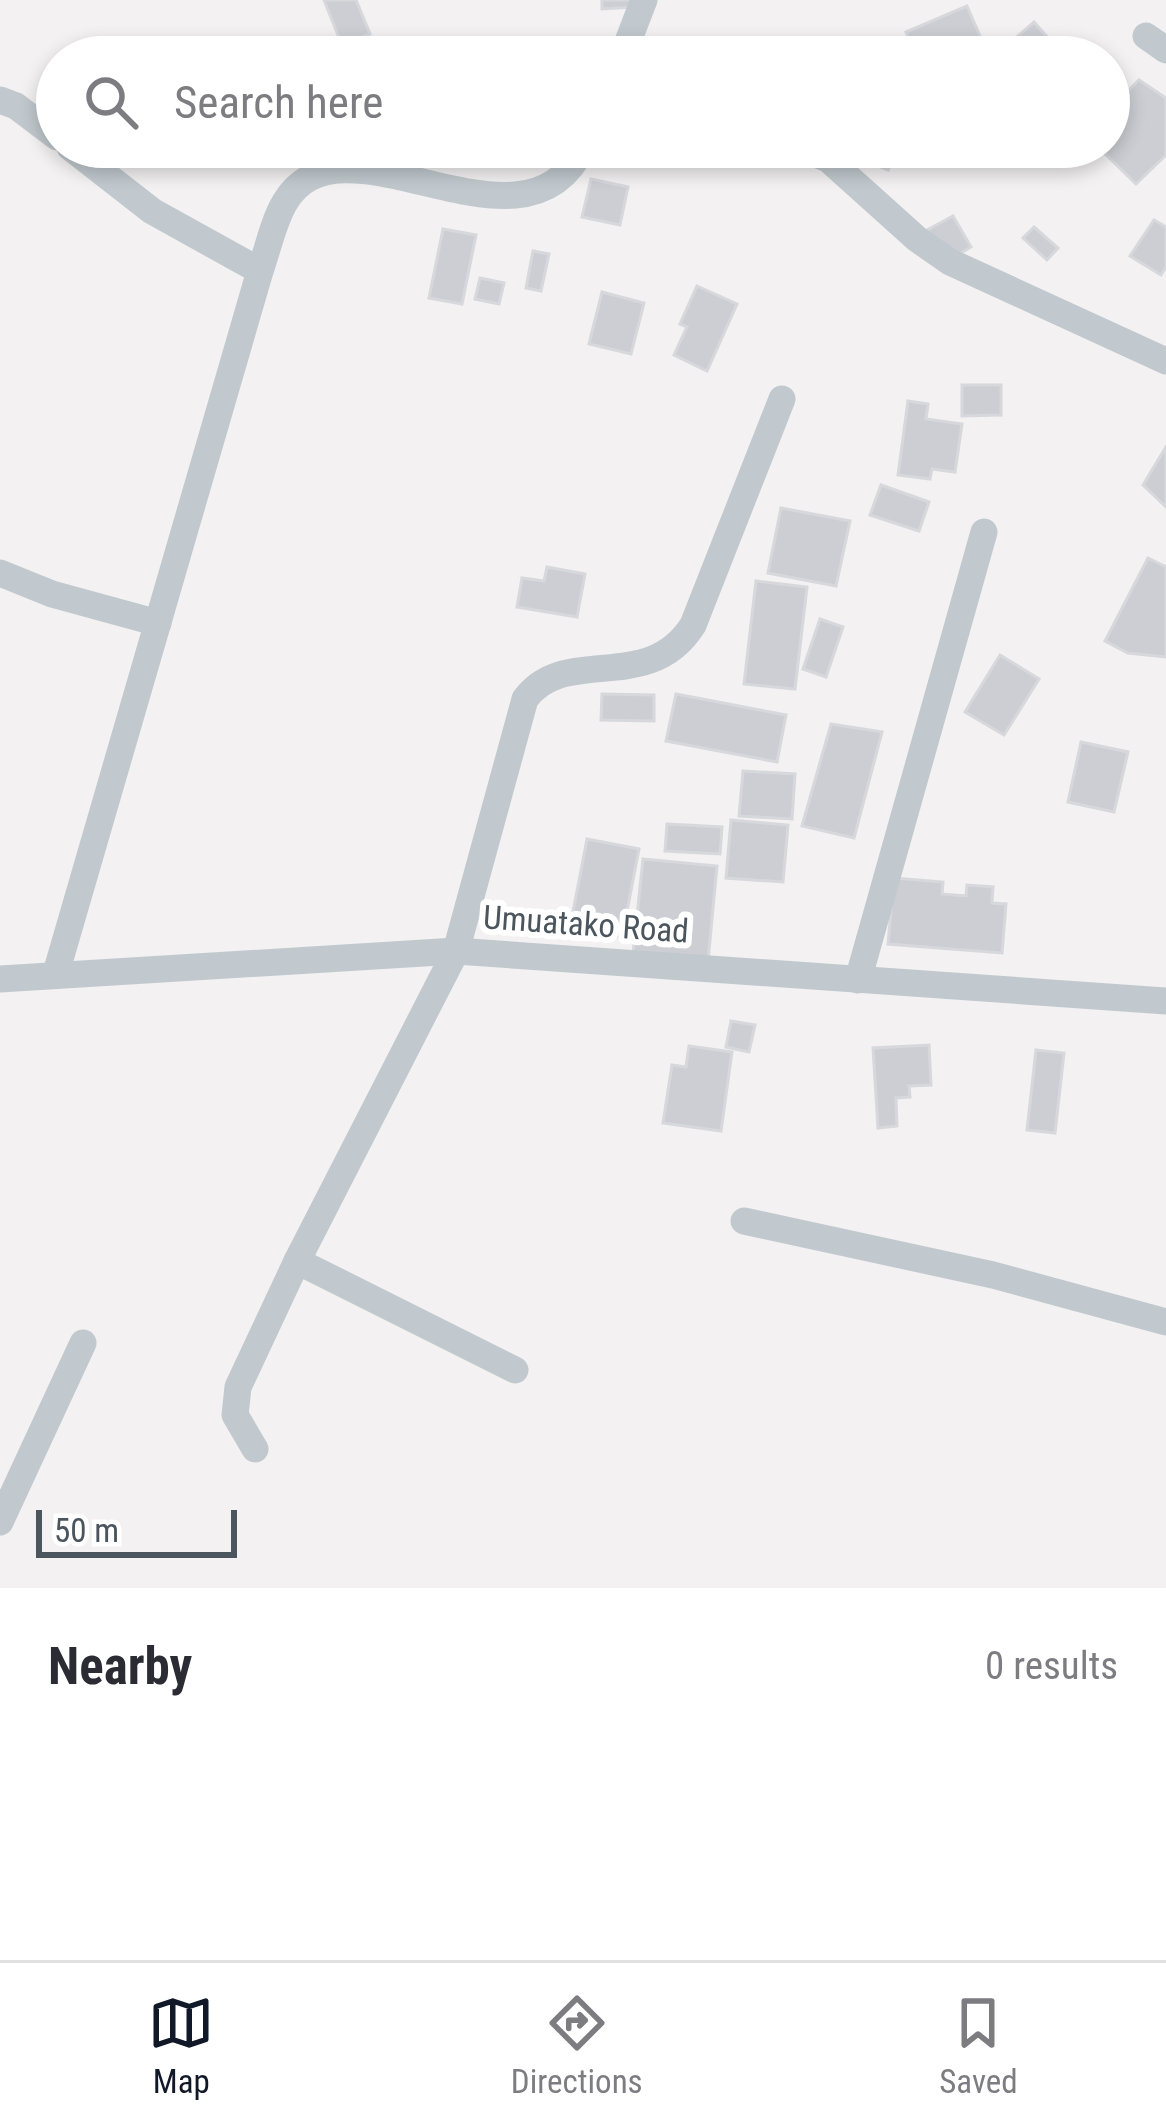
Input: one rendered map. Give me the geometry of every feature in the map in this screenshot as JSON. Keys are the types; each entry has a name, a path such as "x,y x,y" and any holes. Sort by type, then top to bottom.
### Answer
{"street":[{"path":"630,36 644,0"},
{"path":"0,100 36,121"},
{"path":"97,168 152,211 260,271"},
{"path":"56,973 260,271 286,199 317,174 351,169 505,197 544,191 572,168"},
{"path":"839,168 917,239 950,262 1166,361"},
{"path":"255,1449 235,1415 238,1387 456,951 525,699 535,686 553,676 644,664 681,644 693,625 782,399"},
{"path":"858,980 984,532"},
{"path":"0,573 52,594 158,623"},
{"name":"Umuatako Road","path":"0,979 456,951 1166,1000"},
{"path":"744,1221 993,1275 1166,1322"},
{"path":"297,1261 515,1370"},
{"path":"0,1522 83,1343"}],"building":[{"path":"324,0 356,0 370,34 338,36"},
{"path":"602,0 648,0 648,6 602,9"},
{"path":"967,6 980,36 908,36 906,32"},
{"path":"1034,22 1046,36 1018,36"},
{"path":"1139,80 1166,98 1166,155 1136,184 1120,168 1130,168 1130,89"},
{"path":"591,179 628,187 620,225 582,217"},
{"path":"953,216 971,247 945,262 927,230"},
{"path":"1154,220 1166,227 1166,267 1161,275 1130,256"},
{"path":"1034,227 1058,248 1047,260 1023,238"},
{"path":"443,229 476,235 462,304 429,298"},
{"path":"533,251 549,254 541,291 526,288"},
{"path":"480,278 504,283 499,304 475,299"},
{"path":"697,286 737,304 707,371 674,355 687,327 680,324"},
{"path":"602,292 644,303 631,354 589,344"},
{"path":"962,385 1001,385 1001,415 962,416"},
{"path":"908,401 928,404 926,419 962,424 955,472 932,469 930,479 898,475"},
{"path":"1166,447 1166,507 1143,485"},
{"path":"881,485 929,502 919,531 870,515"},
{"path":"781,508 850,521 836,586 768,573"},
{"path":"1148,558 1166,567 1166,657 1128,653 1105,641"},
{"path":"547,567 585,574 577,617 517,607 522,578 544,581"},
{"path":"756,581 807,587 795,689 744,684"},
{"path":"820,619 843,627 826,677 803,669"},
{"path":"1000,655 1039,679 1004,735 965,712"},
{"path":"602,694 654,695 654,721 601,720"},
{"path":"676,694 786,715 777,762 666,741"},
{"path":"831,724 882,732 854,838 802,826"},
{"path":"1081,742 1128,752 1114,812 1068,802"},
{"path":"743,771 795,774 792,819 739,816"},
{"path":"731,820 788,825 783,882 726,878"},
{"path":"667,824 722,827 720,854 665,851"},
{"path":"587,839 639,849 622,937 593,932 595,922 572,917"},
{"path":"643,859 717,866 708,961 633,954"},
{"path":"894,878 943,882 942,894 966,896 967,885 993,887 992,903 1006,904 1002,953 888,944"},
{"path":"731,1021 755,1025 749,1052 726,1047"},
{"path":"929,1045 931,1085 909,1086 910,1097 896,1098 897,1126 878,1128 873,1048"},
{"path":"689,1046 732,1052 721,1131 663,1123 672,1065 686,1067"},
{"path":"1036,1050 1064,1053 1055,1133 1027,1130"}]}
